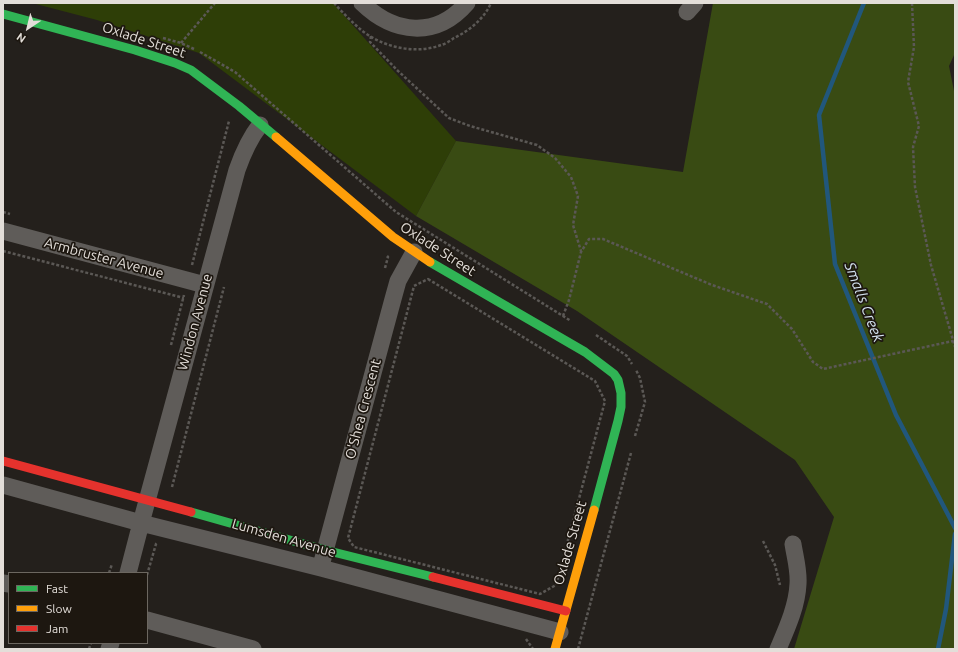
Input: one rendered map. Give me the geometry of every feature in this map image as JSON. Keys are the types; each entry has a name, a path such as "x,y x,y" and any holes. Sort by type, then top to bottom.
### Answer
{"street":[{"path":"362,3 377,16 394,24 406,28 419,29 434,26 448,20 459,12 467,3"},
{"name":"Oxlade Street","path":"3,14 135,50 175,62 191,70 260,125 393,237 456,278 611,370 618,379 622,392 615,434 555,649"},
{"name":"Windon Avenue","path":"128,572 200,302 237,170 251,137 260,125"},
{"name":"Armbruster Avenue","path":"3,231 205,284"},
{"name":"O'Shea Crescent","path":"321,568 398,281 414,252"},
{"name":"Lumsden Avenue","path":"3,461 147,499 325,550 566,611"},
{"name":"Lumsden Avenue","path":"3,485 141,523 321,568 560,632"},
{"path":"778,649 794,609 797,594 798,571 793,544"},
{"path":"148,620 253,649"}],"path":[{"path":"175,62 181,43 215,3"},
{"path":"912,3 914,47 908,82 919,126 913,147 915,187 931,265 955,347"},
{"path":"371,36 370,42 391,64 449,118 470,126 537,145 555,158 571,177 578,196 573,226 581,252"},
{"path":"169,350 184,298 229,121 223,116"},
{"path":"563,316 569,300 581,252 589,239 603,239 712,285 767,304 792,329 813,362 823,369 953,341"},
{"path":"3,251 218,307"},
{"path":"382,252 388,257 384,272"},
{"path":"428,279 595,381 605,401 556,585 540,594 354,547 348,538 414,286 428,279"},
{"path":"172,488 224,286"},
{"path":"763,541 775,565 782,591"},
{"path":"109,572 113,559"}],"green space":[{"path":"32,3 333,3 456,141 416,216 199,53 97,20"},
{"path":"713,3 955,3 955,53 949,66 955,96 955,649 794,649 834,517 795,460 577,311 416,216 456,141 683,172"}],"waterway":[{"name":"Smalls Creek","path":"864,3 819,115 835,264 896,415 955,528"},
{"name":"Smalls Creek","path":"938,649 946,609 955,534"}],"traffic: fast":[{"path":"3,14 135,50 175,63 191,70 239,106 276,137"},
{"path":"430,262 585,352 614,374 618,380 621,393 621,407 594,510"},
{"path":"191,512 325,550 433,577"}],"traffic: slow":[{"path":"276,137 393,237 430,262"},
{"path":"555,649 594,510"}],"traffic: jam":[{"path":"3,461 191,512"},
{"path":"433,577 566,611"}]}
